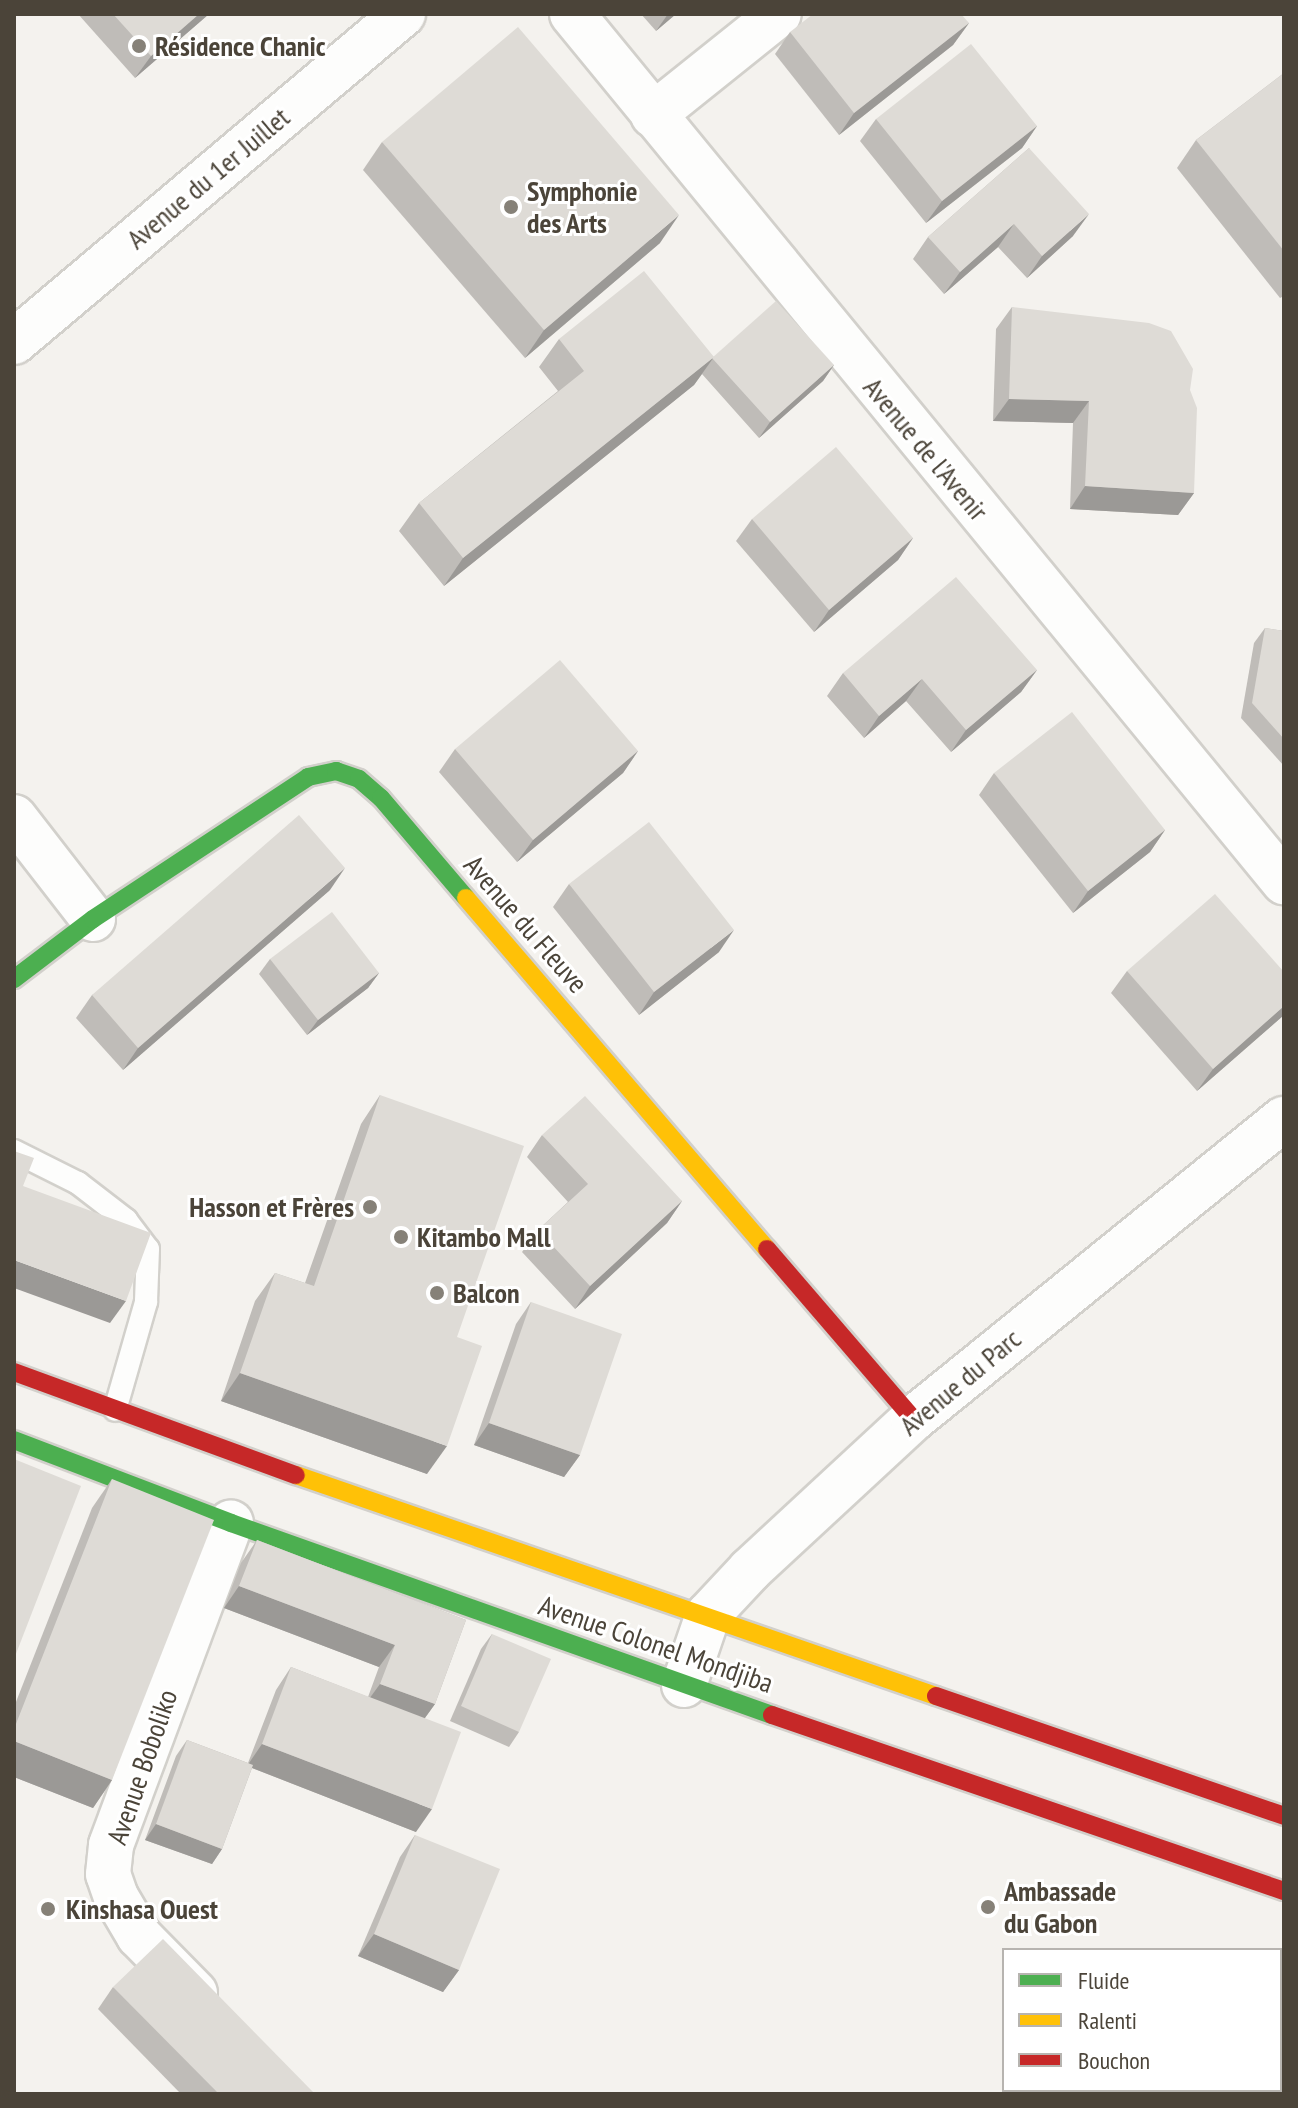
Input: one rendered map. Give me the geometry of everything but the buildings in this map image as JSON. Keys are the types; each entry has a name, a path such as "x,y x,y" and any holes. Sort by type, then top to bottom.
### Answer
{"main road":[{"name":"Avenue du Fleuve","path":"14,979 93,919 308,777 336,771 359,779 401,822 913,1419"},
{"name":"Avenue Colonel Mondjiba","path":"14,1372 115,1410 1284,1816"},
{"name":"Avenue Colonel Mondjiba","path":"14,1440 231,1523 684,1685 1284,1891"}],"street":[{"name":"Avenue du 1er Juillet","path":"14,342 403,14"},
{"name":"Avenue de l'Avenir","path":"572,14 1284,882"},
{"path":"653,115 779,14"},
{"path":"14,817 93,919"},
{"name":"Avenue du Parc","path":"684,1685 708,1615 750,1570 913,1419 1284,1119"},
{"name":"Avenue Boboliko","path":"228,2026 139,1936 116,1897 108,1874 111,1845 231,1523"}],"lane":[{"path":"14,1151 78,1183 126,1220 148,1249 146,1302 115,1410"}],"traffic: fast":[{"path":"14,979 93,919 308,777 336,771 359,779 381,798 466,898"},
{"path":"14,1440 231,1523 772,1715"}],"traffic: slow":[{"path":"466,898 767,1249"},
{"path":"296,1475 936,1696"}],"traffic: jam":[{"path":"767,1249 913,1419"},
{"path":"14,1372 296,1475"},
{"path":"936,1696 1284,1816"},
{"path":"772,1715 1284,1891"}],"place":[{"name":"Résidence Chanic","path":"139,46"},
{"name":"Symphonie des Arts","path":"511,207"},
{"name":"Hasson et Frères","path":"370,1207"},
{"name":"Kitambo Mall","path":"401,1237"},
{"name":"Balcon","path":"437,1293"},
{"name":"Ambassade du Gabon","path":"988,1907"},
{"name":"Kinshasa Ouest","path":"48,1909"}]}
